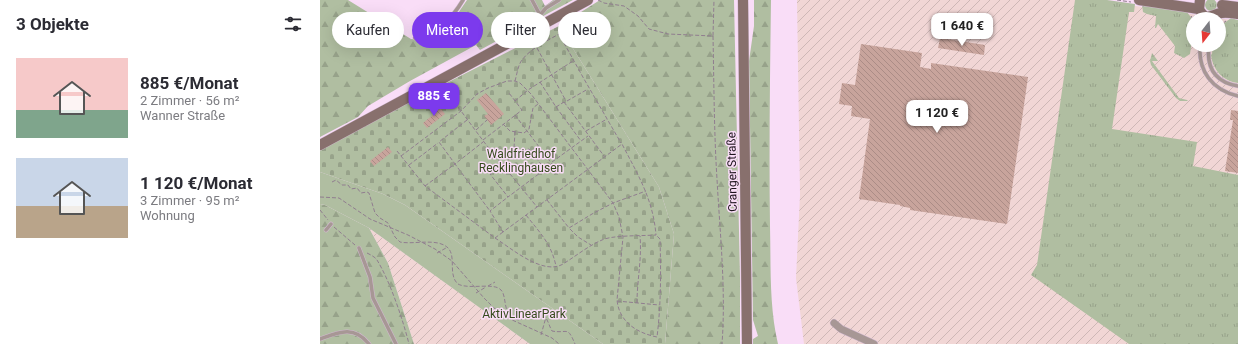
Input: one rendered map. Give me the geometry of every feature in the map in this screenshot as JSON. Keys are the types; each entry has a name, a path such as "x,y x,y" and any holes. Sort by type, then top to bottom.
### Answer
{"main road":[{"path":"550,16 588,0"},
{"name":"Cranger Straße","path":"743,0 747,344"},
{"path":"1139,0 1238,14"},
{"path":"1209,10 1238,7"},
{"path":"320,145 439,81 494,48"}],"street":[{"path":"834,323 840,329 874,344"}],"lane":[{"path":"456,12 463,0"},
{"path":"532,0 538,12"},
{"path":"545,12 546,8 559,0"},
{"path":"1199,52 1199,56 1205,74 1218,87 1227,93 1238,96"},
{"path":"1208,52 1209,66 1222,81 1238,86"},
{"path":"326,230 331,224"},
{"path":"359,248 370,277 373,298 396,344"},
{"path":"320,339 344,332 352,332 360,334 369,344"}],"path":[{"path":"598,0 604,3 624,6 638,16 649,29 668,34 713,36"},
{"path":"714,0 714,138 722,257 724,326 722,344"},
{"path":"401,156 461,111 477,94 507,81 520,83 528,90 539,104 613,203 619,218 622,237 617,301 618,309 623,319 631,327 640,332 657,337 660,306 660,239 656,235 653,211 646,190 622,144 559,34 550,39"},
{"path":"514,81 522,60 536,48"},
{"path":"538,48 565,102 604,157"},
{"path":"515,101 551,74 574,61"},
{"path":"439,81 475,131 537,207"},
{"path":"540,82 581,141"},
{"path":"556,107 589,88"},
{"path":"425,186 522,110 509,94"},
{"path":"503,124 510,131 524,133 530,129 533,108 539,104"},
{"path":"515,115 551,163"},
{"path":"585,131 607,119"},
{"path":"408,166 467,120"},
{"path":"475,131 487,120"},
{"path":"515,132 514,148 516,152"},
{"path":"490,211 588,135"},
{"path":"439,142 490,211 503,232"},
{"path":"495,238 622,144"},
{"path":"508,197 490,174 516,152 529,149 545,169"},
{"path":"397,152 425,186 495,238 531,261 545,267 556,267 561,265 602,239 611,237 656,235"},
{"path":"332,182 336,180 342,185 348,185 351,189 357,188 361,192 369,193 375,212 380,218 388,223 395,237 400,242 436,242 450,250 453,277 456,283 463,286 495,287 501,290 506,309 512,317 520,320 535,312 542,314 548,320 552,331 565,330 571,335 575,344"},
{"path":"569,228 613,203 646,190"},
{"path":"320,197 339,198 370,218 440,252 452,261 478,292 494,308 510,319 552,338 560,344"},
{"path":"547,200 569,228 578,237 591,246"},
{"path":"526,215 546,240 553,253 556,267"},
{"path":"637,303 637,280 641,259 640,236"},
{"path":"438,253 446,248"},
{"path":"476,293 495,282"},
{"path":"617,301 660,306"},
{"path":"542,334 546,317"}],"shaded area":[{"path":"797,0 1095,0 1186,13 1186,52 1226,52 1226,19 1238,21 1238,344 804,344 796,278 800,195"},
{"path":"369,228 530,344 414,344 388,263"}],"green space":[{"path":"1209,-1 1213,-1 1217,5 1213,11 1209,11 1205,7 1205,3"},
{"path":"320,0 348,0 367,12 332,12 332,48 404,48 404,35 412,39 412,48 470,48 410,81 368,106 358,117 320,137"},
{"path":"467,0 542,0 545,6 553,0 573,0 550,12 491,12 491,44 480,50 478,48 483,48 483,12 459,12"},
{"path":"600,0 734,0 740,344 665,344 674,234 659,187 573,48 611,48 611,12 581,12"},
{"path":"754,0 771,0 771,270 773,315 778,344 753,344 753,339 758,336 753,320 749,61 754,26"},
{"path":"1075,0 1107,0 1135,4 1134,12 1129,12 1112,129 1197,142 1193,166 1238,175 1238,344 1129,344 1031,275 1037,265"},
{"path":"1142,5 1187,12 1186,52 1190,52 1190,54 1184,58 1174,53 1175,46 1158,24 1155,28 1156,16 1143,12"},
{"path":"1231,18 1238,20 1238,83 1223,77 1216,70 1212,61 1212,52 1226,52 1226,22"},
{"name":"Waldfriedhof Recklinghausen","path":"558,27 558,48 573,48 659,187 674,234 665,344 603,344 405,205 383,194 320,172 320,149 516,48 550,48 550,31"},
{"path":"1152,53 1158,61 1152,61 1179,98 1188,101 1180,101 1176,98 1151,65 1150,61"},
{"name":"AktivLinearPark","path":"320,172 383,194 405,205 603,344 530,344 369,228 325,205 320,204"},
{"path":"320,204 325,205 369,228 388,263 414,344 320,344"}],"building":[{"path":"940,38 985,45 984,55 938,48"},
{"path":"861,44 922,53 920,67 931,69 931,63 1028,77 1007,224 910,210 910,208 900,205 859,199 870,119 851,116 852,106 839,104 842,83 855,85"},
{"path":"486,93 504,114 491,125 484,116 488,114 477,100"},
{"path":"439,106 445,114 427,128 423,123 434,114 432,111"},
{"path":"1231,110 1238,111 1238,173 1225,171 1233,120 1230,120"},
{"path":"388,147 392,152 374,166 370,161"}]}
